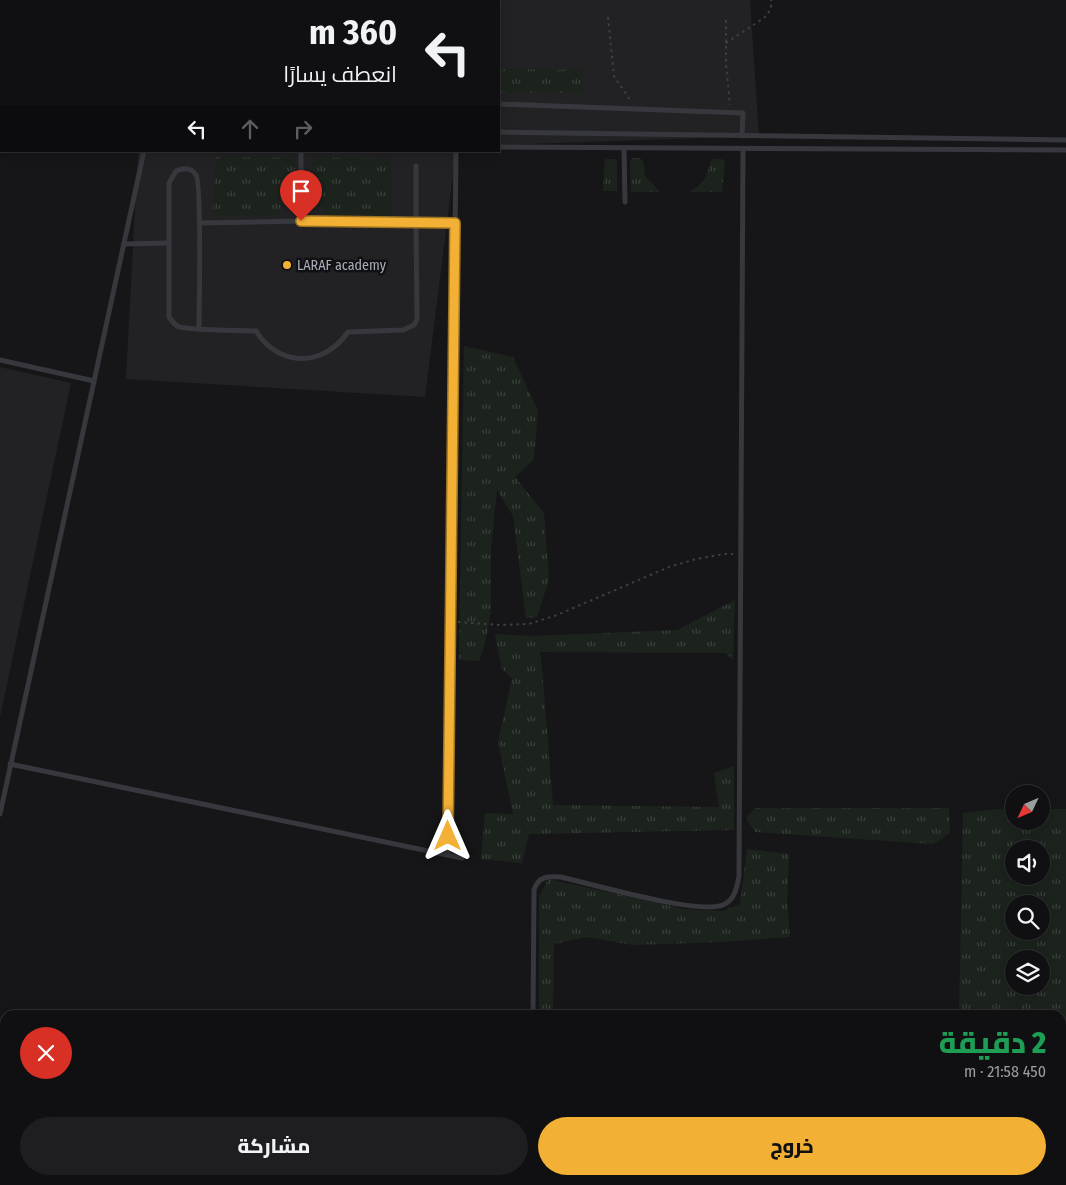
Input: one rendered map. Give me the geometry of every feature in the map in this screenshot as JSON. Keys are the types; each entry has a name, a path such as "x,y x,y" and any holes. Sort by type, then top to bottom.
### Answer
{"lane":[{"path":"500,104 742,113 742,136"},
{"path":"500,132 1066,140"},
{"path":"500,147 1066,150"},
{"path":"624,148 626,202"},
{"path":"533,1010 534,890 536,884 541,879 549,876 561,877 680,904 711,906 723,905 732,898 737,888 739,876 743,149"},
{"path":"0,813 144,152"},
{"path":"301,152 301,221"},
{"path":"448,855 456,152"},
{"path":"200,329 198,180 196,174 189,169 182,168 176,171 169,183 169,317 178,326 200,329 256,331 270,346 288,357 310,358 330,350 348,332 403,330 414,325 417,319 416,166"},
{"path":"198,223 301,221 455,223"},
{"path":"124,244 169,243"},
{"path":"0,360 94,381"},
{"path":"10,764 462,858"}],"path":[{"path":"726,43 764,18 771,9 771,0"},
{"path":"608,17 614,76 635,109"},
{"path":"726,20 726,65 731,112"},
{"path":"450,622 500,625 529,624 557,615 669,568 696,559 724,554 740,554"}],"shaded area":[{"path":"500,0 750,0 759,136 500,145"},
{"name":"LARAF academy","path":"138,152 456,152 425,397 126,379"},
{"path":"0,367 71,383 0,717"}],"green space":[{"path":"502,69 583,70 582,93 501,93"},
{"path":"215,157 294,158 296,169 290,174 287,184 289,191 294,197 294,207 280,207 279,215 213,216"},
{"path":"317,157 392,159 391,216 326,217 324,208 311,207 312,197 318,191 320,183 318,176 312,169 313,159"},
{"path":"640,158 643,161 645,176 660,192 631,192 630,160"},
{"path":"605,159 615,159 617,161 617,191 603,191"},
{"path":"713,159 725,161 722,192 690,192 704,179"},
{"path":"464,346 513,357 538,411 534,459 515,477 544,513 549,580 537,617 526,618 513,516 497,490 491,549 491,611 485,643 479,661 459,660"},
{"path":"735,600 733,660 726,653 540,652 553,805 719,807 714,773 734,766 734,830 529,834 522,863 481,859 485,813 513,814 498,742 512,678 502,669 495,634 532,636 677,630"},
{"path":"755,808 949,808 950,833 933,844 755,832 746,818"},
{"path":"1005,809 1005,830 1050,830 1050,809 1066,809 1066,1010 959,1010 963,813"},
{"path":"747,849 789,854 787,901 790,937 722,942 633,945 587,937 554,944 553,1010 539,1010 539,897 548,879 685,909 722,911 740,904"}],"place":[{"name":"LARAF academy","path":"287,265"}],"route":[{"path":"301,221 455,223 448,836"}]}
